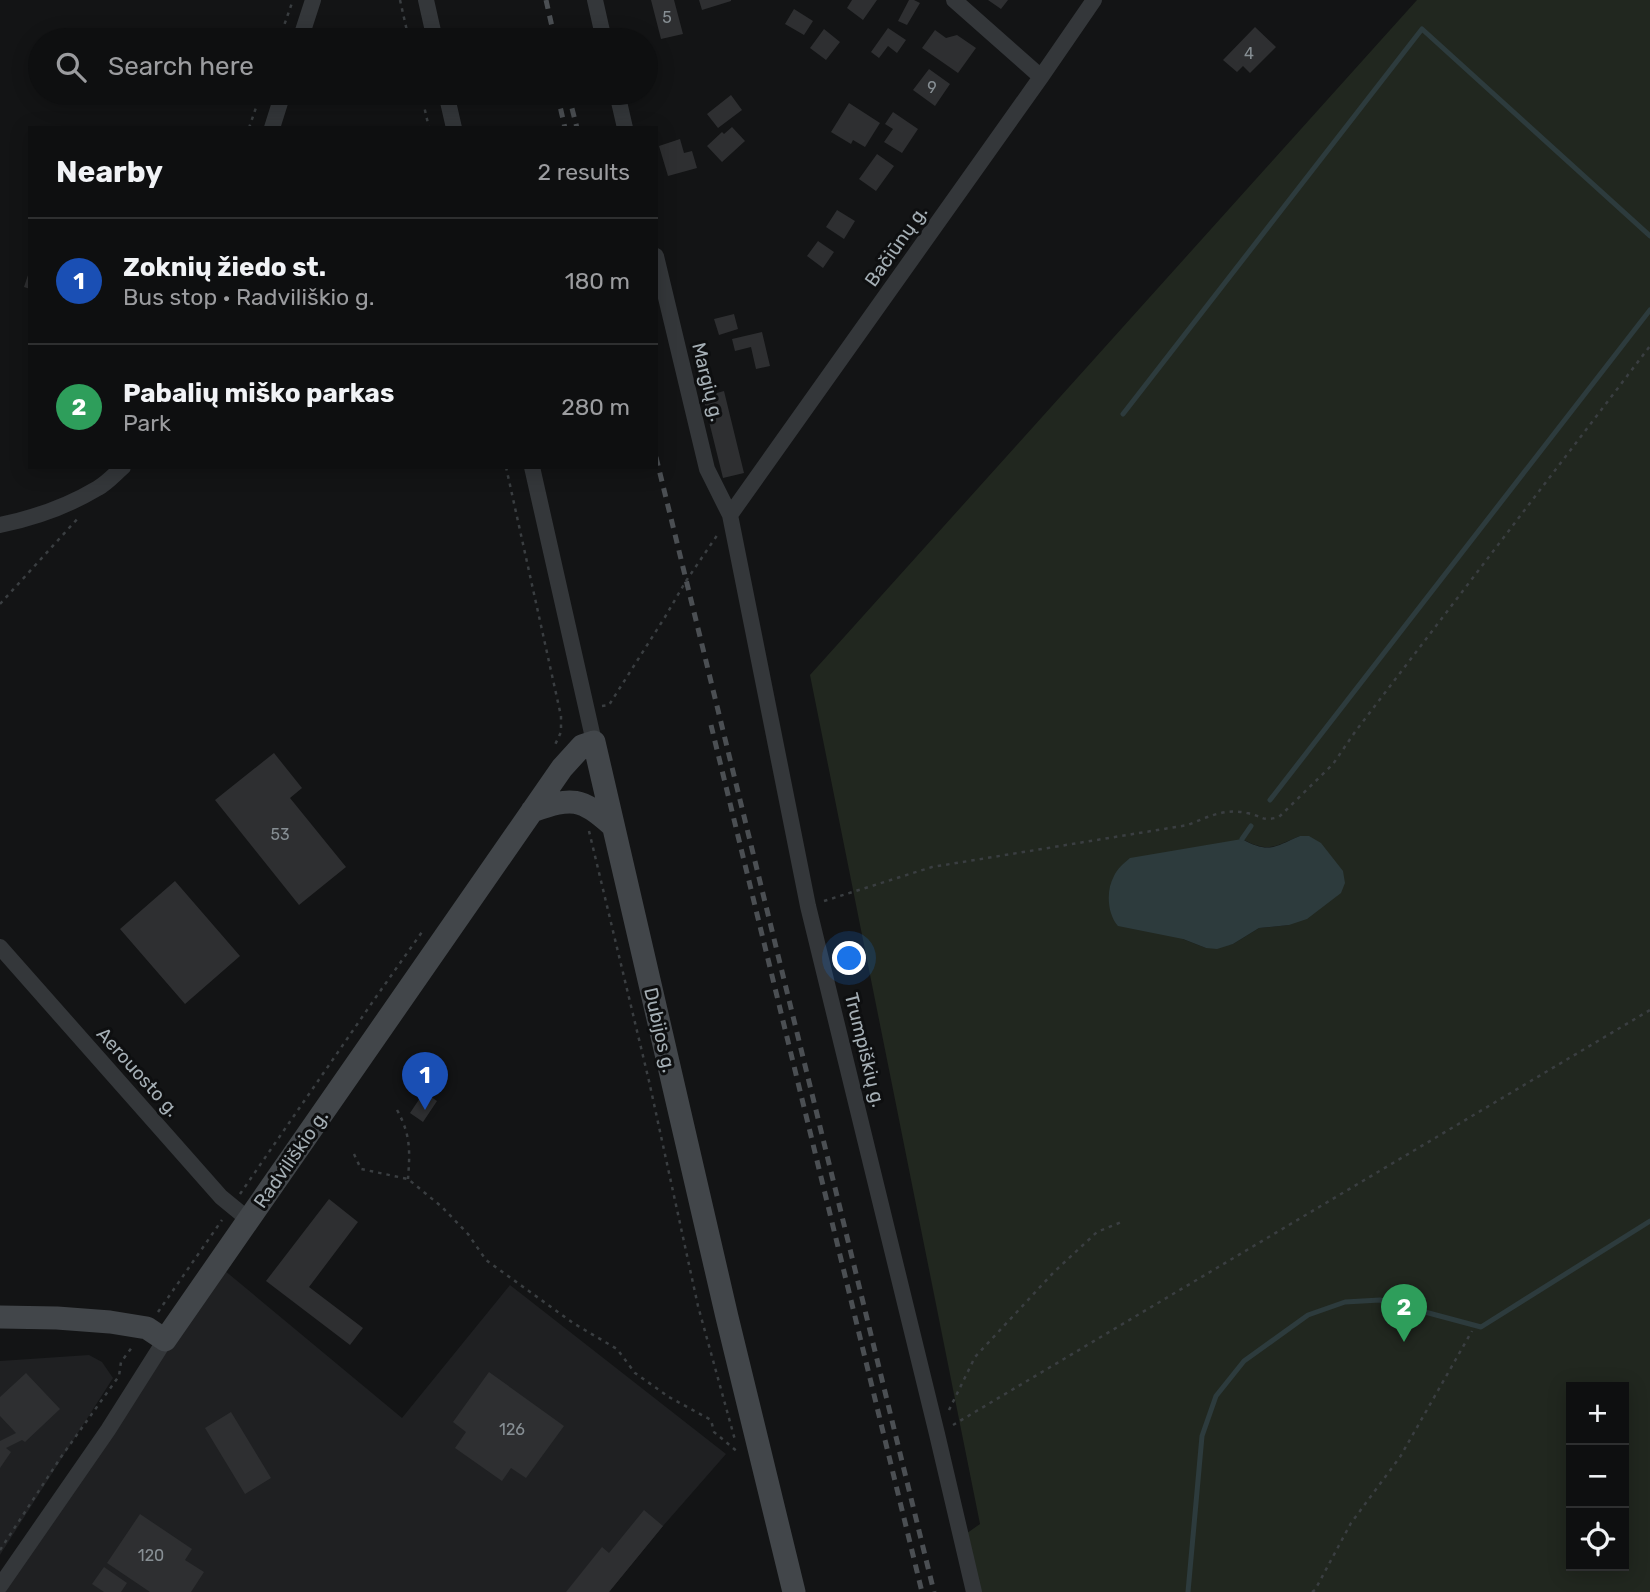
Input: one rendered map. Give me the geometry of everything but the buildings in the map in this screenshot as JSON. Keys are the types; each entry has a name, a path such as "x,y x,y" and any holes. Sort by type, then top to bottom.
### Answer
{"main road":[{"name":"Radviliškio g.","path":"156,1334 562,768 582,746 593,742"},
{"name":"Dubijos g.","path":"593,742 794,1592"},
{"path":"532,811 560,802 583,804 613,826"},
{"path":"0,1317 110,1322 156,1334"}],"street":[{"path":"304,28 313,0"},
{"path":"426,0 432,28"},
{"path":"594,0 601,28"},
{"path":"954,0 1041,77"},
{"name":"Bačiūnų g.","path":"730,515 1094,0"},
{"path":"273,126 279,105"},
{"path":"449,105 454,126"},
{"path":"620,105 625,126"},
{"name":"Margių g.","path":"658,264 708,469 730,515"},
{"path":"0,525 27,520 60,507 99,488 121,469"},
{"name":"Dubijos g.","path":"531,469 593,742"},
{"name":"Trumpiškių g.","path":"730,515 808,906 974,1592"},
{"name":"Aerouosto g.","path":"0,947 240,1214"},
{"name":"Radviliškio g.","path":"0,1586 108,1430 156,1334"}],"path":[{"path":"283,28 293,0"},
{"path":"400,0 406,28"},
{"path":"249,126 257,105"},
{"path":"424,105 429,126"},
{"path":"808,906 932,867 1188,825 1220,812 1246,812 1268,820 1279,817 1333,764 1650,346"},
{"path":"506,469 561,716 561,732 552,752 562,768"},
{"path":"0,604 79,518 99,488"},
{"path":"587,711 609,705 730,515"},
{"path":"354,1154 361,1168 408,1179 442,1207 468,1234 486,1260 573,1323 617,1349 635,1373 643,1379 711,1420 714,1432 739,1453 698,1306 649,1081 583,804"},
{"path":"0,1550 61,1457 119,1376 121,1362 156,1334 240,1214 376,997"},
{"path":"937,1434 1650,1010"},
{"path":"397,1110 404,1123 410,1149 408,1179"},
{"path":"937,1434 975,1357 1054,1272 1097,1232 1124,1221"},
{"path":"1312,1592 1351,1523 1399,1457 1472,1331"}],"shaded area":[{"path":"1417,0 1650,0 1650,1592 974,1592 960,1538 980,1524 810,675","holes":["1300,836 1289,925 1259,928 1233,944 1206,948 1183,939 1242,839 1259,846 1271,847"]},
{"path":"1300,836 1309,836 1321,843 1343,871 1345,883 1341,893 1307,919 1289,925 1259,928 1233,944 1217,949 1118,926 1114,921 1109,902 1111,882 1117,871 1130,858 1242,839 1265,848"},
{"path":"218,1265 402,1418 510,1285 726,1454 609,1592 0,1592"},
{"path":"89,1355 102,1362 113,1378 0,1555 0,1361"}],"waterway":[{"path":"1123,414 1422,29 1650,236"},
{"path":"1270,800 1650,310"},
{"path":"1242,839 1251,826"},
{"path":"1188,1592 1202,1436 1216,1396 1244,1361 1308,1315 1345,1302 1380,1300 1481,1327 1650,1221"}],"railway":[{"path":"546,0 552,28"},
{"path":"560,105 565,126"},
{"path":"571,105 576,126"},
{"path":"658,465 934,1592"},
{"path":"711,725 922,1592"}],"place":[{"name":"Zoknių žiedo st.","path":"425,1110"},
{"name":"Pabalių miško parkas","path":"1404,1342"}]}
